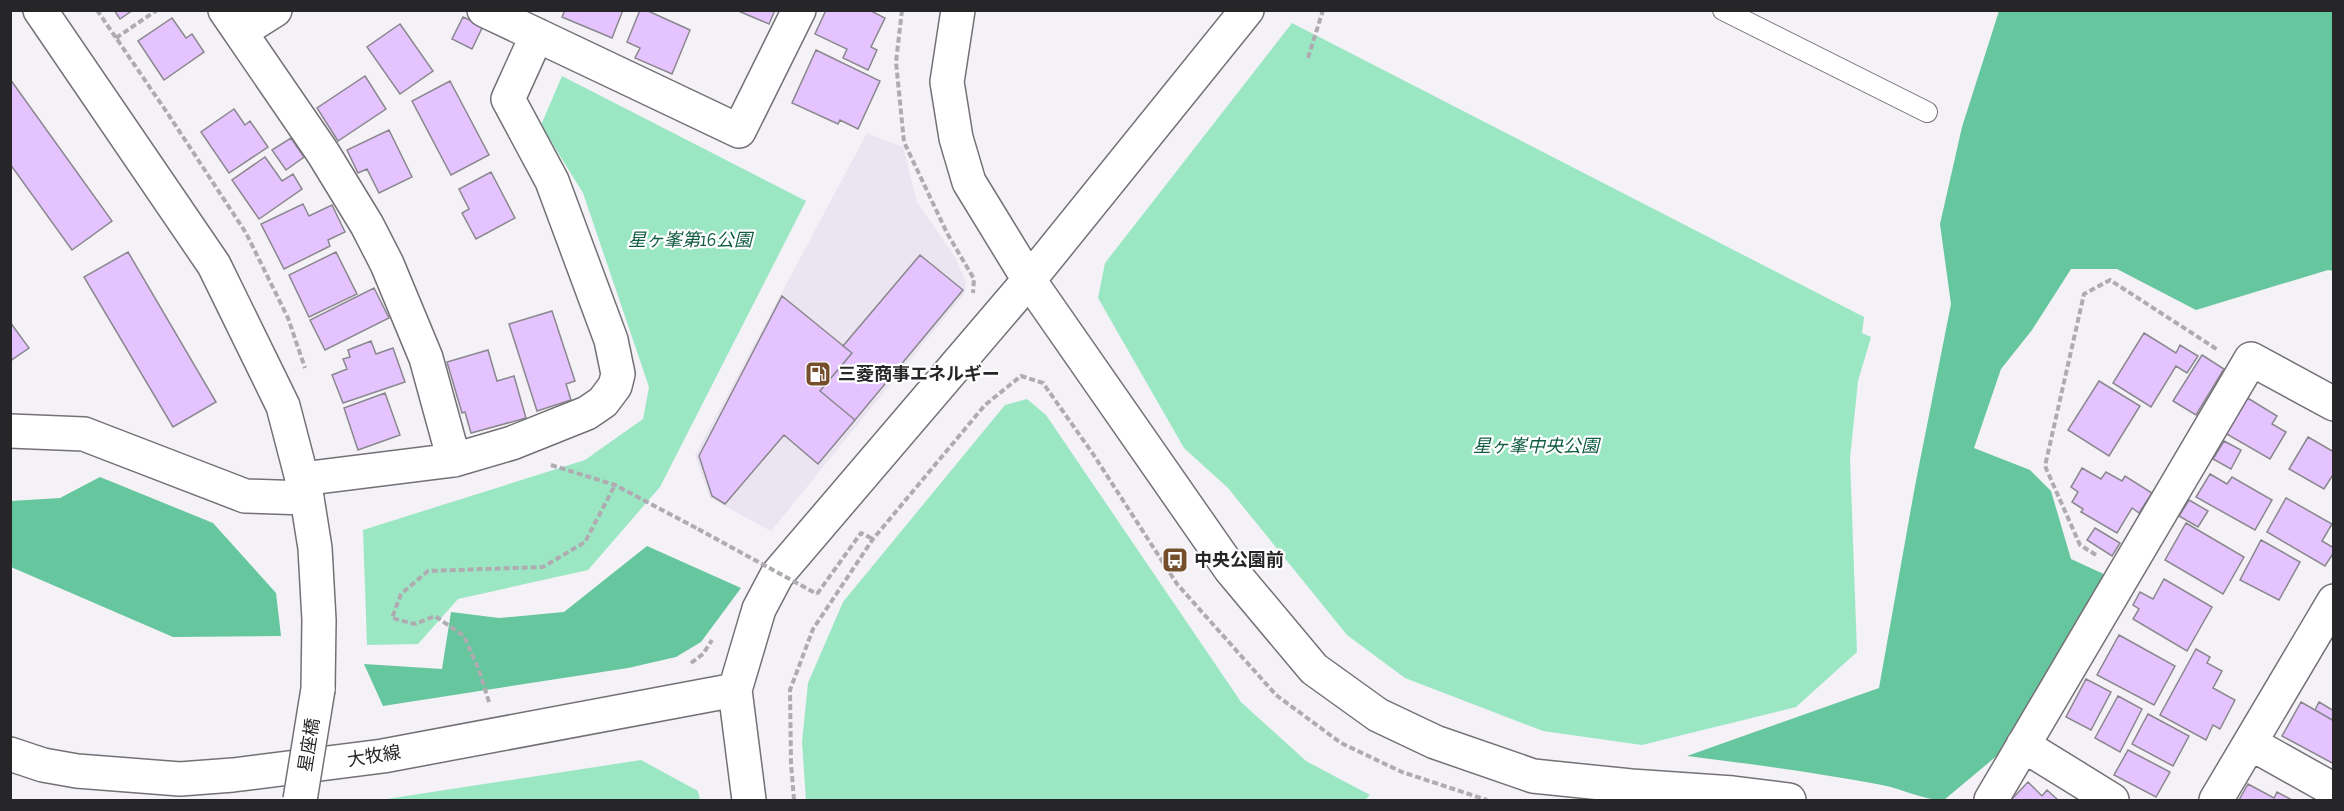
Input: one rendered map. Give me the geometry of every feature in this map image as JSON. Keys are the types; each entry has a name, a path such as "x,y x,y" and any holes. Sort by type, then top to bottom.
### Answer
{"street":[{"name":"星座橋","path":"40,10 214,265 283,406 305,488 315,548 317,589 318,689 300,801"},
{"path":"274,10 233,21 323,153 382,254 426,358 454,460"},
{"path":"484,10 740,131 799,10"},
{"path":"958,10 947,82 956,138 969,182 1029,280 1231,570 1314,669 1378,715 1435,742 1533,776 1625,793 1733,793 1789,801"},
{"path":"749,801 735,690 759,609 777,575 1029,280 1246,10"},
{"path":"10,431 84,434 245,496 305,488 454,460 512,443 587,413 603,402 615,386 618,374 611,340 552,181 508,99 537,35"},
{"path":"1991,801 2251,359 2334,404"},
{"path":"2216,801 2334,601"},
{"name":"大牧線","path":"10,754 43,765 76,771 180,779 233,775 383,756 735,690"},
{"path":"2250,743 2334,790"},
{"path":"2023,745 2112,801"}],"lane":[{"path":"1723,10 1927,112"}],"path":[{"path":"116,38 157,10"},
{"path":"902,10 896,62 904,142 947,233 974,279 973,293 969,300"},
{"path":"1308,58 1323,10"},
{"path":"2125,573 2080,545 2045,466 2084,294 2110,280 2246,368"},
{"path":"794,801 790,690 813,629 873,539 985,405 1021,376 1043,383 1093,454 1177,584 1276,695 1341,743 1402,772 1487,801"},
{"path":"540,465 550,465 615,485 817,594 861,533 873,539"},
{"path":"478,704 489,702 479,670 464,636 435,616 415,624 392,618 401,594 428,571 543,567 585,542 615,485"},
{"path":"751,564 757,554"},
{"path":"688,665 703,654 717,632"}],"shaded area":[{"name":"三菱商事エネルギー","path":"867,133 903,147 917,202 955,257 966,282 964,294 771,531 710,498 695,455"}],"green space":[{"path":"1999,11 2333,11 2333,271 2328,270 2196,310 2117,269 2071,269 2032,330 2001,369 1974,448 2030,470 2051,491 2071,559 2108,576 1999,754 1944,800 1858,781 1687,756 1879,688 1915,486 1951,304 1940,224 1962,127"},
{"name":"星ヶ峯中央公園","path":"1292,23 1864,317 1862,333 1871,337 1858,381 1850,458 1857,652 1796,707 1642,745 1543,731 1405,678 1347,635 1228,488 1184,448 1098,298 1105,263"},
{"name":"星ヶ峯第16公園","path":"562,76 806,201 660,487 588,570 458,599 418,644 367,645 363,530 585,460 643,419 649,387 583,193 541,125"},
{"path":"1027,399 1046,415 1241,702 1306,761 1370,795 1365,800 806,800 802,742 808,683 843,602 1005,405"},
{"path":"100,477 213,523 276,593 281,636 173,637 11,567 11,501 60,498"},
{"path":"647,546 741,588 701,642 676,657 628,668 383,706 364,664 442,669 451,612 499,618 564,612"},
{"path":"641,760 698,791 700,800 380,800"}],"building":[{"path":"114,10 133,10 120,19"},
{"path":"565,10 623,10 612,38 562,17"},
{"path":"640,10 646,10 690,30 672,74 635,58 640,48 627,42"},
{"path":"736,10 775,10 769,24"},
{"path":"826,10 869,10 885,18 871,47 877,50 868,70 843,58 847,49 815,34"},
{"path":"463,17 483,26 472,49 452,39"},
{"path":"172,18 186,38 192,34 204,52 164,80 138,41"},
{"path":"400,24 433,71 400,94 367,47"},
{"path":"816,50 880,81 858,129 840,120 838,124 792,103"},
{"path":"365,76 386,109 338,141 317,108"},
{"path":"10,79 112,221 72,250 10,164"},
{"path":"450,81 489,155 451,175 412,101"},
{"path":"234,109 245,125 250,121 268,147 229,173 201,132"},
{"path":"389,130 412,177 379,193 367,169 358,173 347,150"},
{"path":"291,138 304,157 286,170 272,150"},
{"path":"265,157 282,181 293,174 302,189 259,219 232,180"},
{"path":"491,172 515,218 476,239 462,213 469,209 459,189"},
{"path":"303,204 309,216 332,205 345,232 328,240 330,246 284,269 261,224"},
{"path":"128,252 216,402 173,427 84,277"},
{"path":"336,252 357,294 309,317 289,275"},
{"path":"920,255 963,290 855,420 820,391 852,353 843,346"},
{"path":"374,288 389,318 325,350 310,320"},
{"path":"782,296 852,353 820,391 855,420 818,464 784,435 725,504 712,496 699,456"},
{"path":"552,311 575,381 566,384 571,400 537,411 509,324"},
{"path":"10,322 29,348 10,361"},
{"path":"2144,333 2176,353 2180,345 2198,356 2187,373 2176,366 2151,407 2113,383"},
{"path":"371,341 376,354 393,348 405,382 343,403 332,375 347,369 343,359 350,357 348,350"},
{"path":"488,350 497,381 514,376 526,418 471,433 465,412 462,413 447,362"},
{"path":"2202,355 2224,369 2196,415 2173,401"},
{"path":"2099,381 2140,406 2109,456 2068,430"},
{"path":"385,393 400,435 358,450 344,408"},
{"path":"2246,397 2277,416 2272,424 2286,432 2270,459 2225,433"},
{"path":"2308,437 2334,452 2334,473 2324,489 2289,469"},
{"path":"2224,441 2241,450 2231,469 2213,459"},
{"path":"2082,468 2101,479 2106,472 2122,481 2125,476 2152,493 2139,513 2132,508 2117,533 2081,512 2083,509 2072,502 2078,492 2071,487"},
{"path":"2210,474 2227,484 2232,477 2272,500 2255,530 2196,497"},
{"path":"2286,498 2332,524 2322,541 2334,548 2325,566 2267,532"},
{"path":"2189,500 2208,511 2198,527 2179,516"},
{"path":"2186,523 2244,557 2223,594 2165,560"},
{"path":"2095,528 2120,543 2112,556 2087,540"},
{"path":"2261,540 2300,562 2279,600 2240,580"},
{"path":"2164,579 2212,607 2187,651 2133,619 2139,609 2133,605 2140,592 2153,599"},
{"path":"2119,635 2175,666 2154,705 2097,675"},
{"path":"2196,649 2210,657 2207,663 2222,671 2213,688 2235,700 2220,729 2213,725 2206,740 2160,715"},
{"path":"2086,679 2111,692 2091,730 2066,717"},
{"path":"2118,696 2142,709 2120,752 2095,738"},
{"path":"2301,702 2334,721 2334,764 2282,736"},
{"path":"2319,702 2334,711 2334,721 2315,710"},
{"path":"2148,714 2189,736 2173,766 2132,744"},
{"path":"2128,750 2170,772 2156,797 2114,775"},
{"path":"2028,782 2042,796 2047,790 2058,800 2011,800"},
{"path":"2248,784 2274,798 2277,792 2292,800 2239,800"}],"place":[{"name":"三菱商事エネルギー","path":"818,374"},
{"name":"中央公園前","path":"1175,560"}]}
